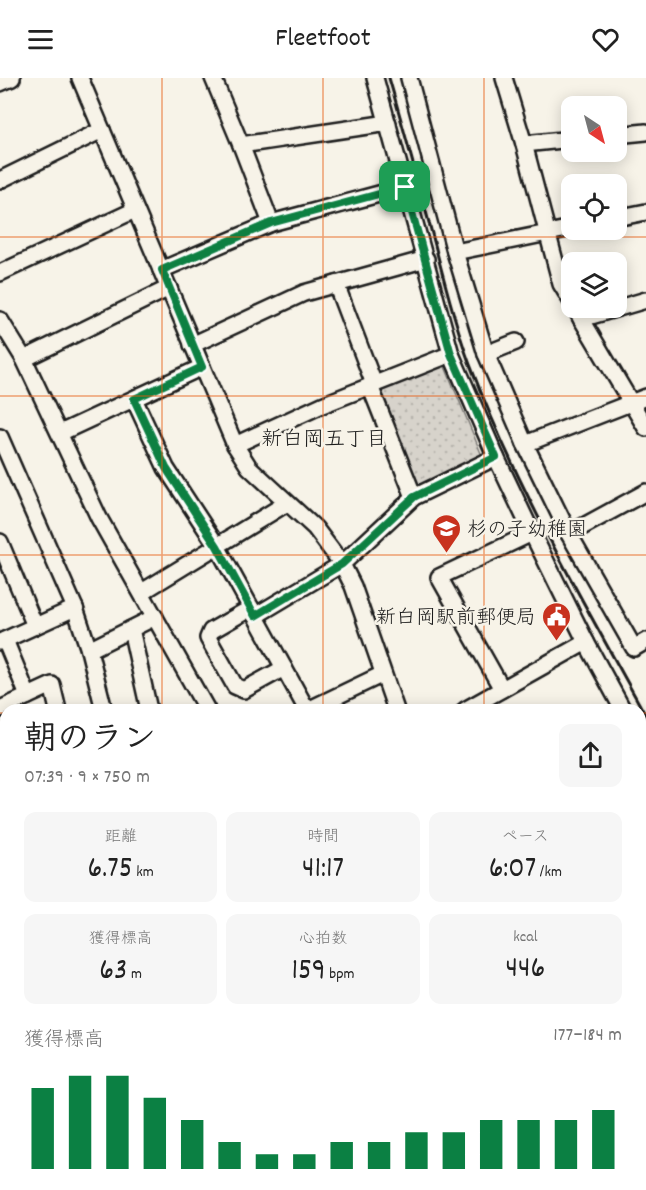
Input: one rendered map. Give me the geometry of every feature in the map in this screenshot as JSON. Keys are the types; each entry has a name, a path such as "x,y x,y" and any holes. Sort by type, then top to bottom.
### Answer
{"street":[{"path":"0,83 12,78"},
{"path":"80,78 235,445 249,467 315,528 342,564 353,586 394,704"},
{"path":"213,78 271,223"},
{"path":"375,78 451,354 532,533 620,704"},
{"path":"409,78 455,252 486,354 525,444 569,534 634,648 646,641"},
{"path":"504,78 561,284"},
{"path":"241,145 388,123"},
{"path":"0,180 102,130"},
{"path":"627,134 646,132"},
{"path":"524,144 561,140"},
{"path":"162,270 271,223 405,187"},
{"path":"0,273 135,210"},
{"path":"627,216 646,212"},
{"path":"455,252 561,230"},
{"path":"192,345 304,293 426,260"},
{"path":"336,284 414,497"},
{"path":"24,359 169,288"},
{"path":"627,304 646,300"},
{"path":"582,318 639,400 646,428"},
{"path":"0,320 24,359 99,518 204,704"},
{"path":"486,354 516,342"},
{"path":"235,445 322,405 451,354"},
{"path":"60,434 202,367"},
{"path":"134,399 166,468 217,546 305,704"},
{"path":"525,444 639,400"},
{"path":"0,437 75,608 89,650 102,704"},
{"path":"284,668 244,690 235,686 208,638 211,631 253,612 342,564 414,497 496,457"},
{"path":"569,534 646,492"},
{"path":"141,592 287,503"},
{"path":"502,689 439,577 532,533"},
{"path":"0,542 35,626"},
{"path":"28,696 2,641 75,608"},
{"path":"89,650 154,617"},
{"path":"131,629 148,704"},
{"path":"476,704 586,642"},
{"path":"320,704 383,674"},
{"path":"11,704 52,685 57,704"}],"shaded area":[{"path":"444,364 483,458 416,489 376,390"}],"railway":[{"path":"389,78 455,319 487,408 551,542 639,704"}],"place":[{"name":"杉の子幼稚園","path":"446,554"},
{"name":"新白岡駅前郵便局","path":"557,642"}],"district":[{"name":"新白岡五丁目","path":"324,438"}],"route":[{"path":"405,187 451,354 496,457 414,497 342,564 255,616 217,546 166,468 134,399 202,367 162,270 271,223 405,187"}]}
